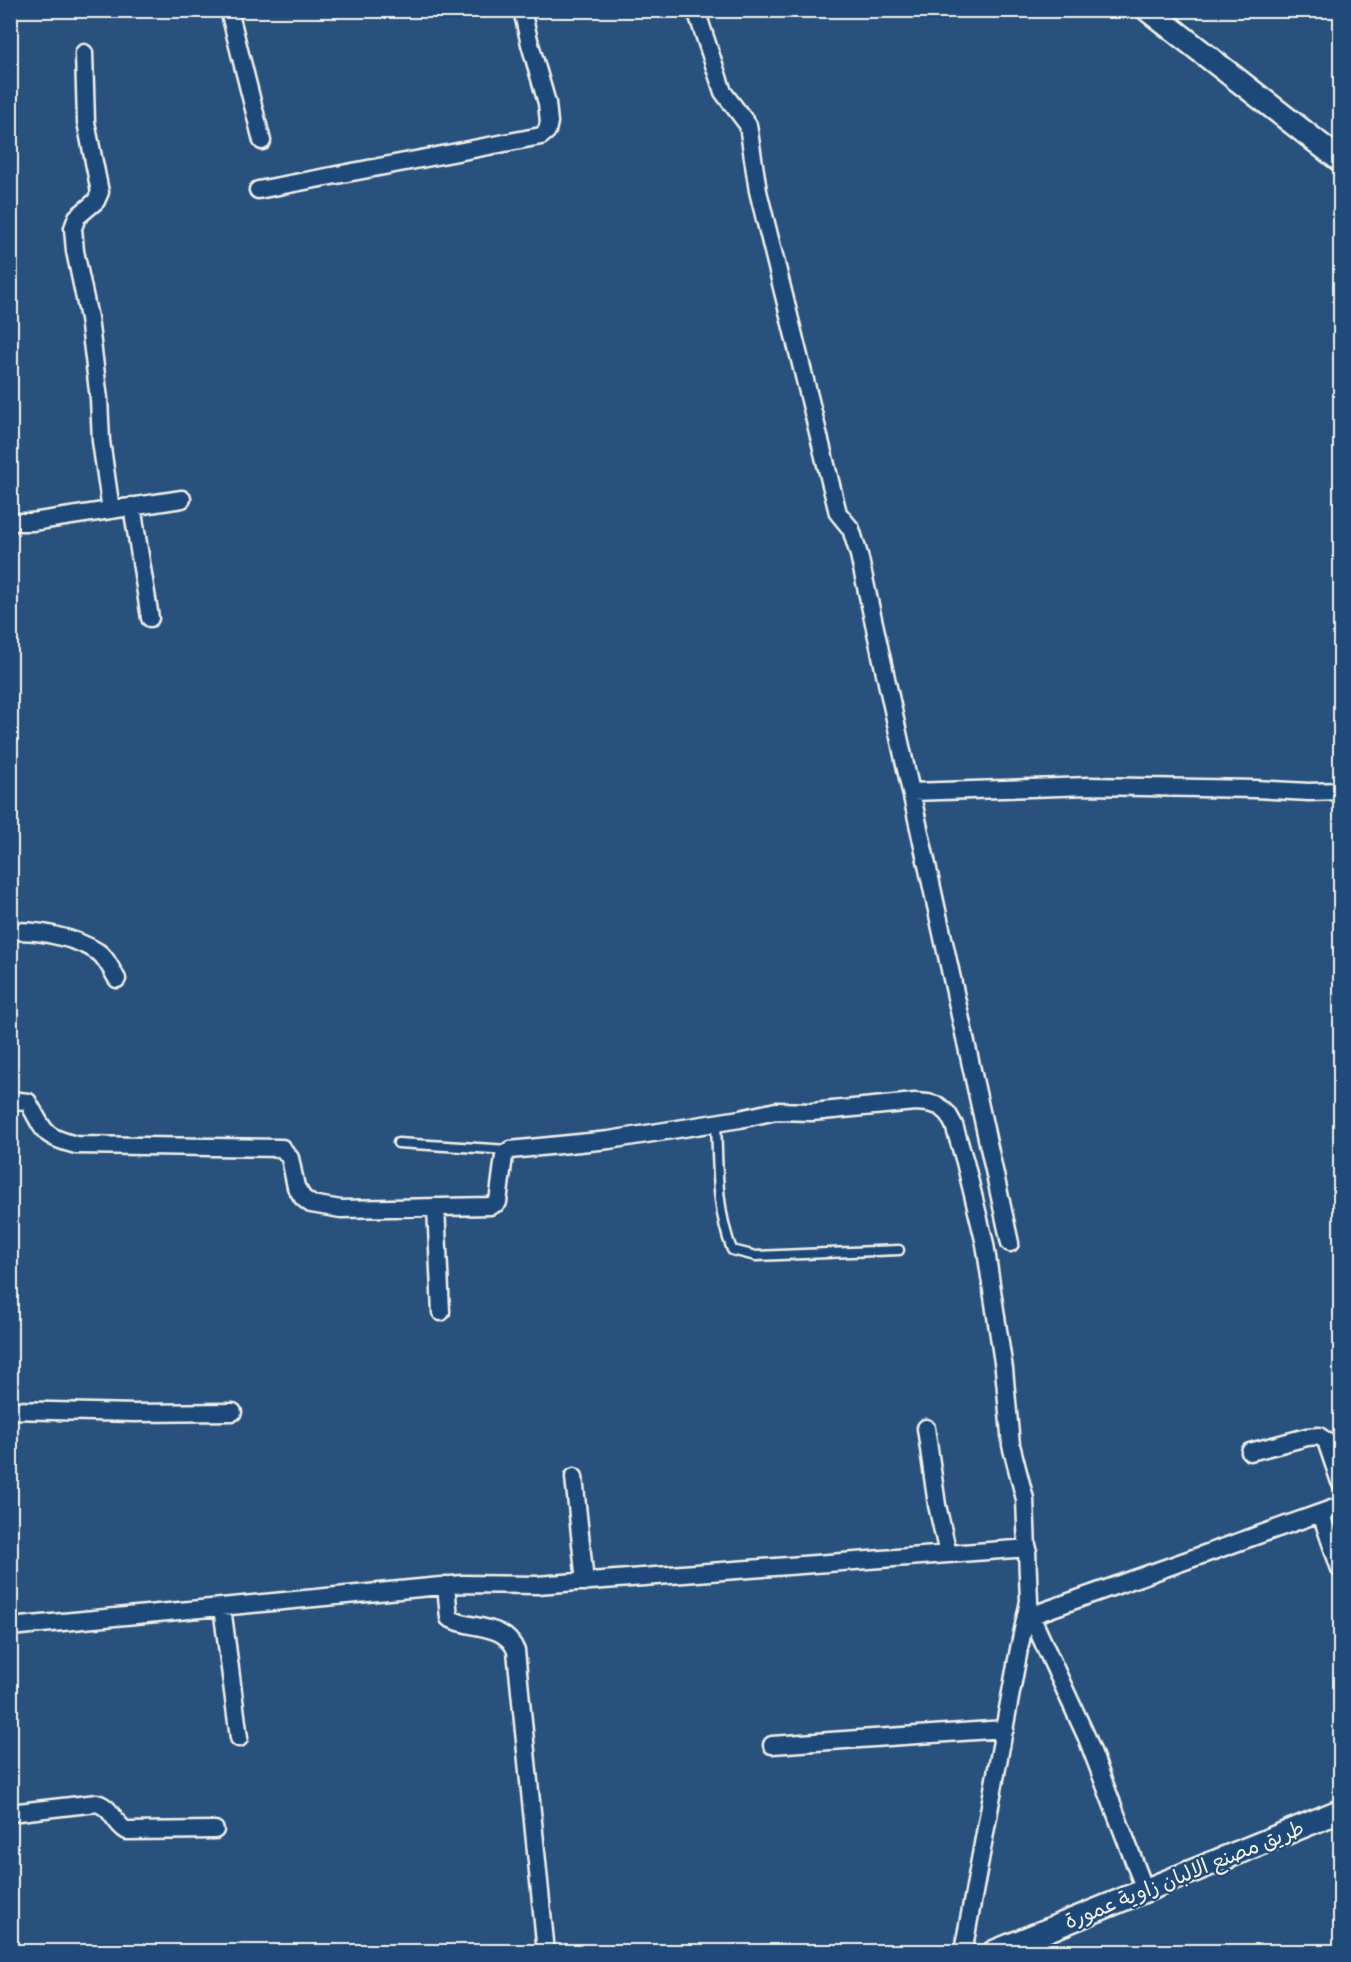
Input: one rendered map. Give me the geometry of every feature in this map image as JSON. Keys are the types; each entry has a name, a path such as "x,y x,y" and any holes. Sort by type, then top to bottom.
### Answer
{"main road":[{"path":"1148,10 1341,160"},
{"name":"طريق مصنع الالبان زاوية عمورة","path":"994,1952 1341,1811"}],"street":[{"path":"229,10 262,141"},
{"path":"258,190 541,136 547,131 549,122 547,103 522,10"},
{"path":"696,10 723,92 748,125 758,191 838,513 850,528 859,555 1010,1243"},
{"path":"84,52 86,122 100,192 96,201 77,218 73,228 75,251 89,318 99,399 101,441 111,510"},
{"path":"10,522 32,522 182,499"},
{"path":"132,506 150,618"},
{"path":"911,792 1089,786 1341,791"},
{"path":"10,932 23,930 67,938 100,952 117,980"},
{"path":"10,1100 28,1102 42,1130 60,1141 76,1145 282,1148 290,1158 296,1187 303,1198 311,1204 340,1209 490,1206 498,1202 504,1156 510,1150 609,1140 776,1111 812,1112 915,1102 939,1106 948,1114 959,1138 985,1244 1004,1369 1011,1445 1025,1499 1030,1584 1029,1616 963,1952"},
{"path":"436,1207 441,1312"},
{"path":"10,1410 135,1413 234,1412"},
{"path":"926,1428 937,1505 948,1554"},
{"path":"1250,1452 1319,1436 1326,1442 1341,1482"},
{"path":"574,1478 585,1582"},
{"path":"1029,1616 1341,1506"},
{"path":"1321,1514 1341,1569"},
{"path":"10,1627 446,1585 537,1585 585,1582 1028,1548"},
{"path":"446,1585 448,1618 492,1629 507,1639 516,1651 546,1952"},
{"path":"222,1607 239,1738"},
{"path":"1029,1616 1087,1738 1145,1890"},
{"path":"772,1745 1005,1729"},
{"path":"10,1813 98,1803 105,1805 121,1828 127,1831 215,1830"}],"lane":[{"path":"716,1123 720,1211 732,1250 756,1256 899,1250"},
{"path":"398,1143 510,1150"}]}
